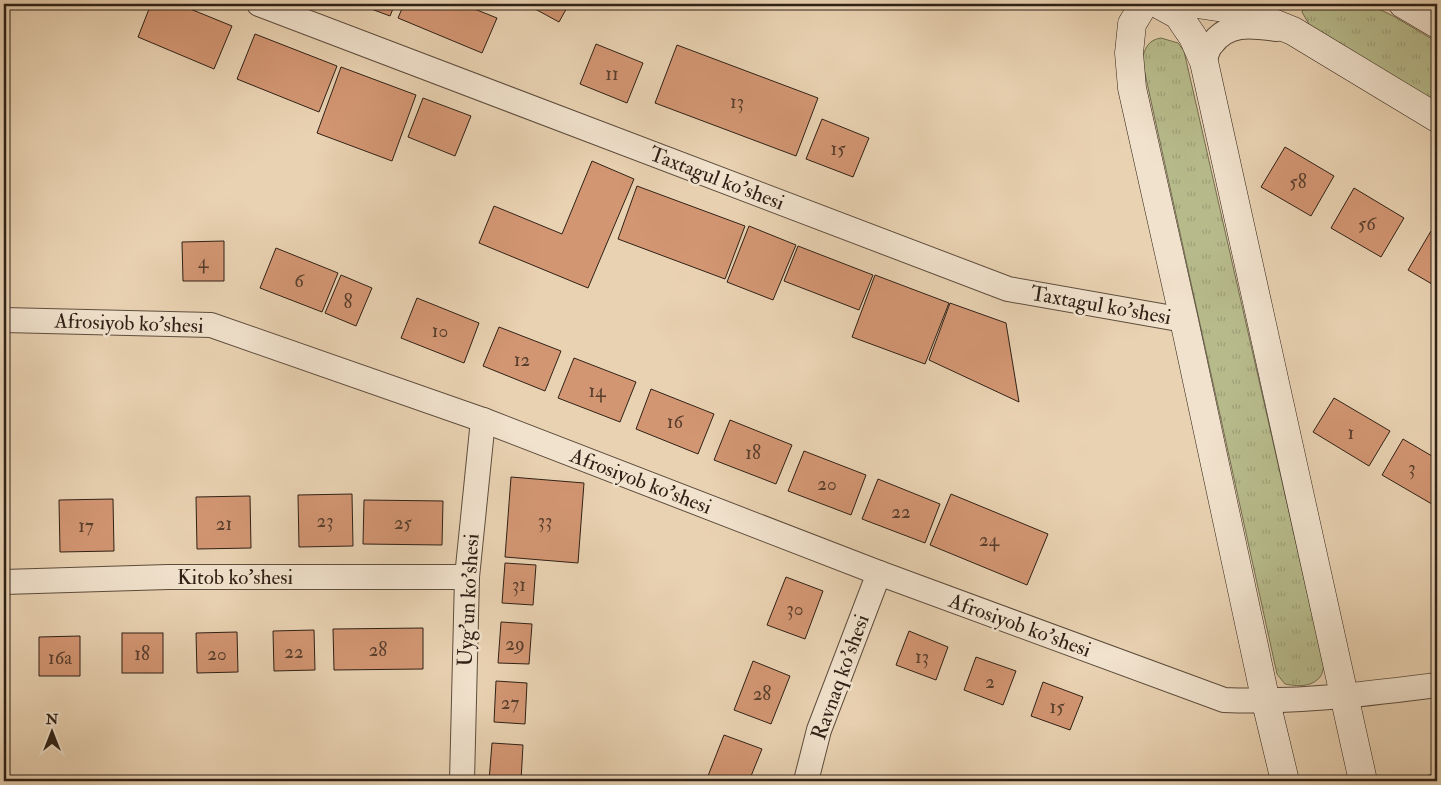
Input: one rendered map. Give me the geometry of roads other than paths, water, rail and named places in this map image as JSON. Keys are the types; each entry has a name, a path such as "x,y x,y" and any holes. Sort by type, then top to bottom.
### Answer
{"street":[{"name":"Taxtagul ko'shesi","path":"259,4 1008,289 1184,320"},
{"path":"1144,4 1132,24 1129,53 1132,88 1266,702 1285,781"},
{"path":"1158,4 1178,15 1193,37 1204,62 1363,781"},
{"path":"1197,4 1244,11 1293,31 1437,118"},
{"path":"1404,4 1437,24"},
{"path":"1204,62 1212,43 1230,28 1248,26 1293,31"},
{"name":"Afrosiyob ko'shesi","path":"4,320 211,325 483,420 879,574 1224,700 1266,702 1344,697 1437,685"},
{"name":"Uyg'un ko'shesi","path":"462,781 467,578 483,420"},
{"name":"Ravnaq ko'shesi","path":"806,781 819,730 879,574"},
{"name":"Kitob ko'shesi","path":"4,582 168,577 467,578"}]}
